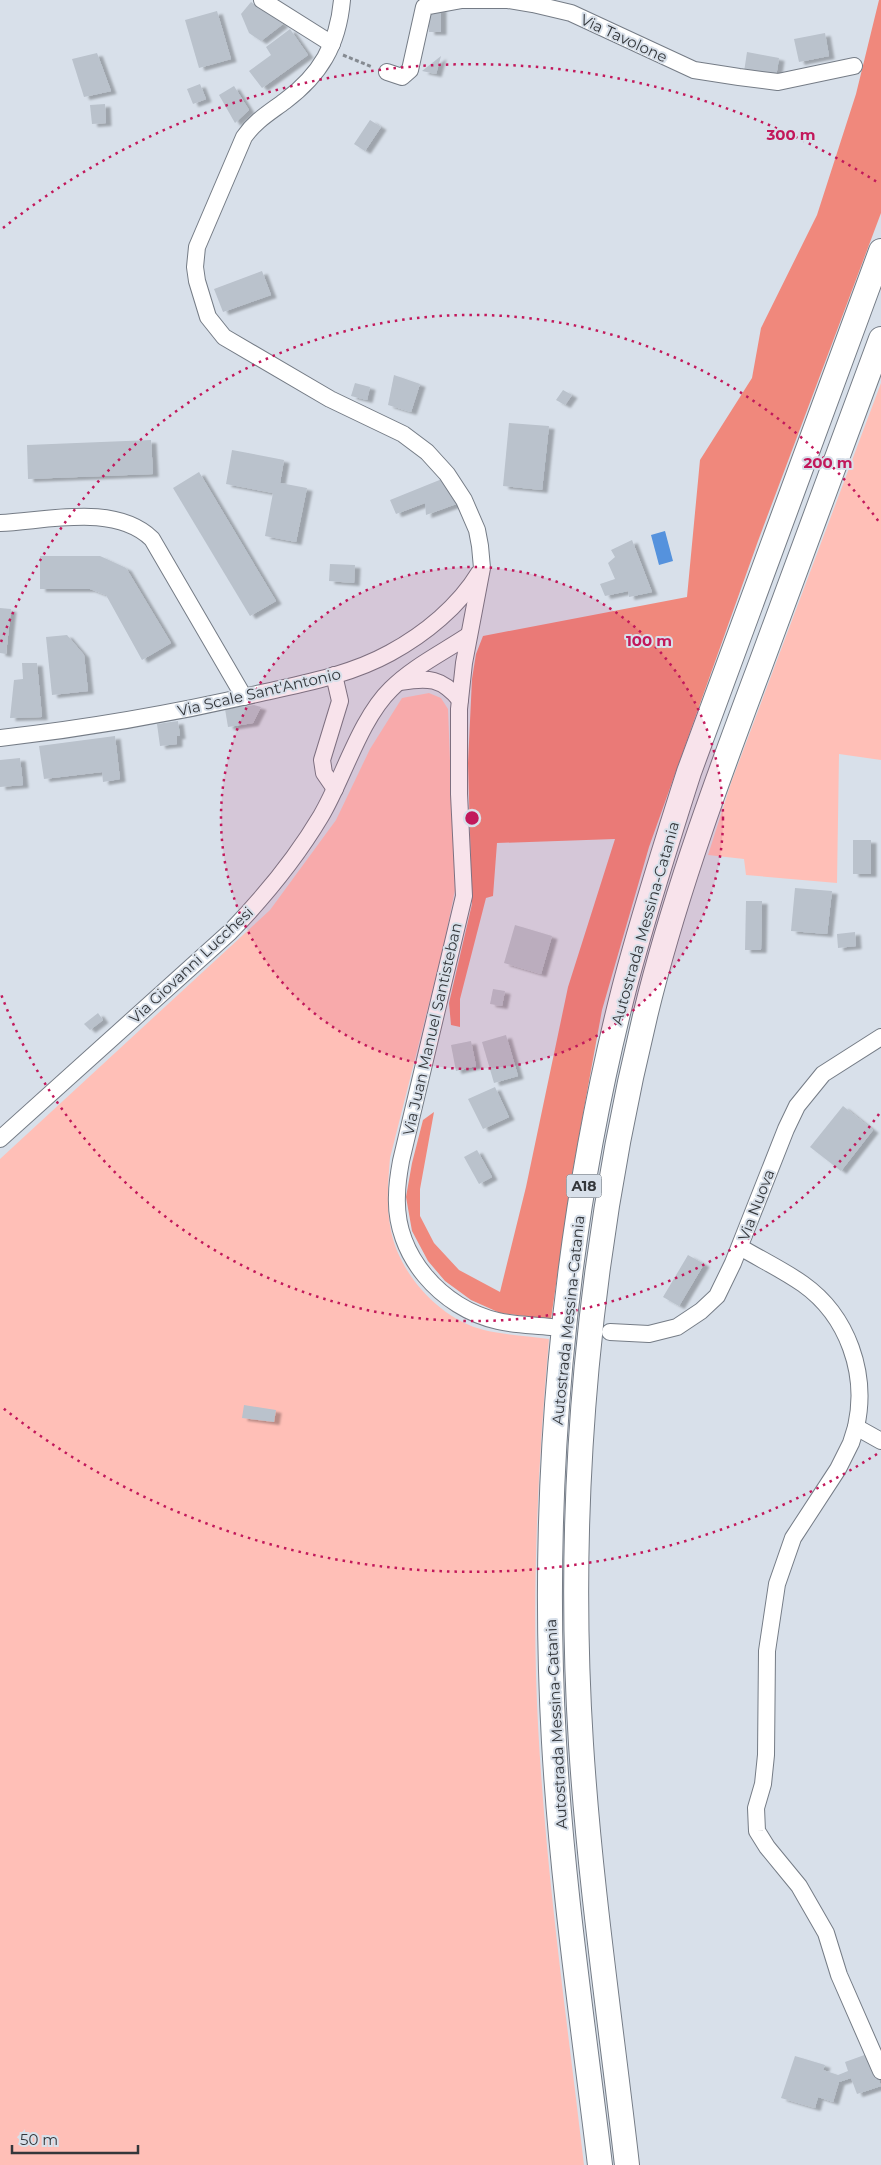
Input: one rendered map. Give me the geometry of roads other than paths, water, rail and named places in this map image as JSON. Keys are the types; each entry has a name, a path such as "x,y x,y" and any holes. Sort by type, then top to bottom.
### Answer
{"highway":[{"name":"Autostrada Messina-Catania","path":"600,2165 564,1861 552,1688 550,1556 556,1428 561,1360 574,1255 594,1134 617,1020 666,844 689,772 881,251"},
{"name":"Autostrada Messina-Catania","path":"627,2165 591,1858 578,1678 578,1555 583,1430 587,1362 599,1267 624,1119 650,999 669,925 716,782 881,339"}],"street":[{"path":"262,0 331,47"},
{"name":"Via Juan Manuel Santisteban","path":"342,0 341,17 331,47 307,84 254,123 244,137 197,247 195,267 200,296 208,317 224,338 330,399 403,434 427,452 447,474 464,500 477,530 482,568 469,635 460,700 460,794 464,896 401,1161 396,1196 402,1232 409,1250 417,1265 437,1290 464,1309 498,1321 551,1327"},
{"name":"Via Tavolone","path":"387,72 402,77 410,70 424,7 462,0 508,0 571,13 694,70 739,78 778,82 854,66"},
{"path":"0,523 95,517 116,519 143,530 152,539 244,697"},
{"name":"Via Scale Sant'Antonio","path":"0,738 84,728 244,697 355,669 391,653 423,632 459,600 482,568"},
{"path":"459,600 478,596"},
{"name":"Via Giovanni Lucchesi","path":"0,1139 230,932 253,909 281,874 321,816 371,717 389,691 415,669 469,635"},
{"path":"334,675 340,701 322,760 324,773 334,789"},
{"path":"398,683 419,679 439,681 451,689 460,700"},
{"name":"Via Nuova","path":"610,1332 650,1334 677,1327 701,1311 717,1296 740,1247 786,1129 797,1106 823,1074 881,1037"},
{"path":"740,1247 803,1284 828,1306 848,1340 857,1368 860,1407 851,1443 838,1469 794,1538 777,1584 767,1651 766,1755 763,1784 756,1808 757,1831 767,1847 800,1886 826,1933 839,1975 881,2071"},
{"path":"856,1427 881,1441"}],"water":[{"path":"665,531 673,561 659,565 651,535"}]}
